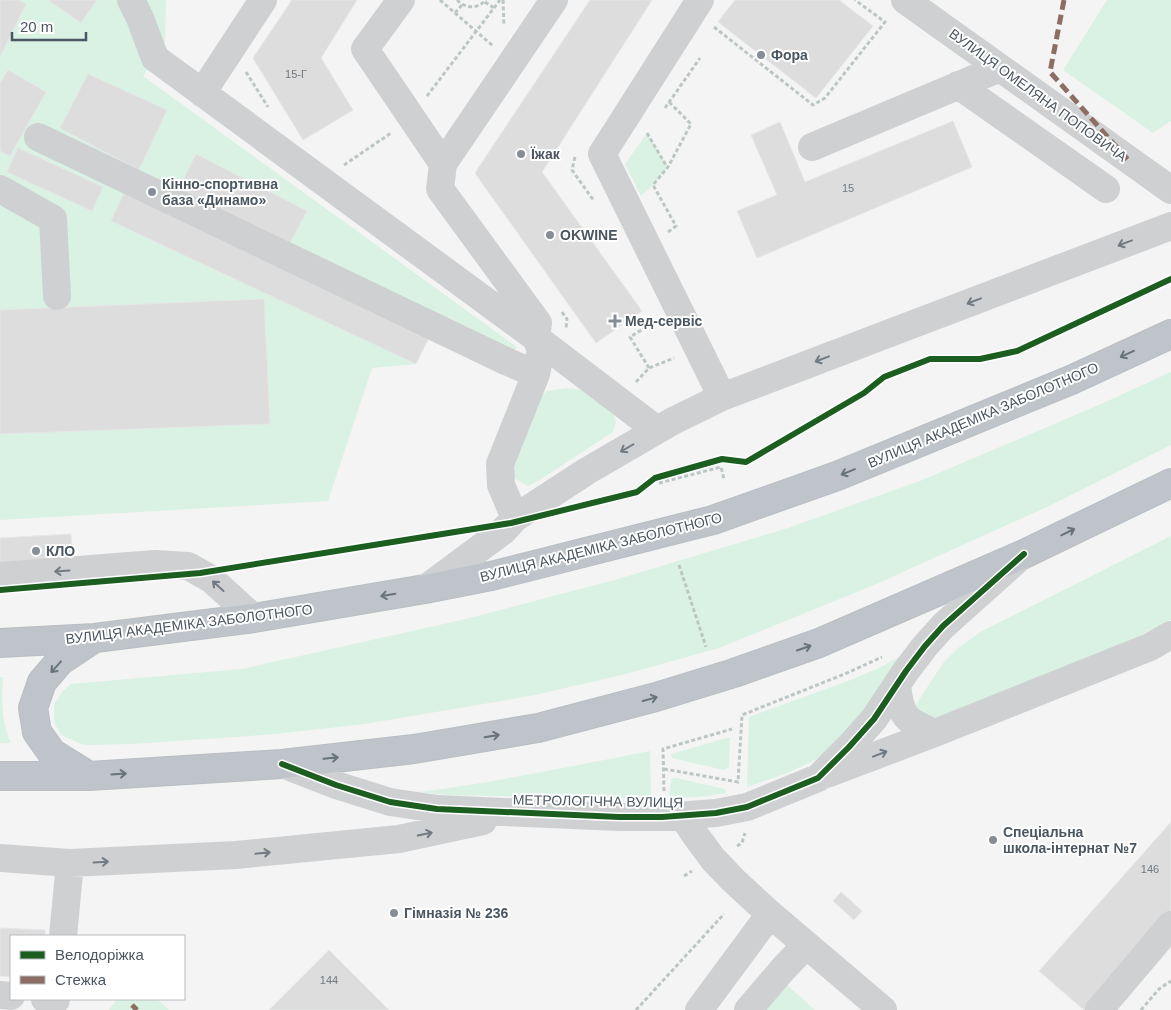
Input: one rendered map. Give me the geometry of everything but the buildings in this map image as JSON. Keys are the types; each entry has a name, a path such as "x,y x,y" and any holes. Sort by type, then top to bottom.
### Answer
{"highway":[{"name":"ВУЛИЦЯ АКАДЕМІКА ЗАБОЛОТНОГО","path":"0,643 95,638 254,618 425,589 491,576 722,517 837,476 1071,380 1171,334"},
{"path":"0,776 89,776 282,764 414,749 538,728 656,697 734,673 819,643 1024,554 1171,483"},
{"path":"89,776 52,753 37,732 33,708 42,682 60,661 95,638"}],"street":[{"path":"131,0 155,58 536,338 657,430"},
{"path":"202,93 263,0"},
{"path":"401,0 366,49 443,164"},
{"path":"515,518 501,485 500,464 536,374 541,350 536,338 538,324 440,189 443,164 554,0"},
{"name":"ВУЛИЦЯ ОМЕЛЯНА ПОПОВИЧА","path":"905,0 1171,190"},
{"path":"704,11 602,154 722,397"},
{"path":"812,147 1000,68"},
{"path":"958,85 1106,189"},
{"path":"38,137 536,374"},
{"path":"0,189 53,219 57,296"},
{"path":"425,589 503,531 515,518 586,471 673,421 722,397 1171,226"},
{"name":"МЕТРОЛОГІЧНА ВУЛИЦЯ","path":"282,764 336,785 390,802 437,809 618,817 683,816 716,813 747,807 818,778 874,719 925,646 943,626 1024,554"},
{"path":"0,576 154,564 188,566 211,579 254,618"},
{"path":"818,778 1150,646 1171,635"},
{"path":"897,684 899,702 904,715 917,726 934,733"},
{"path":"0,858 70,863 236,855 399,839 522,813"},
{"name":"МЕТРОЛОГІЧНА ВУЛИЦЯ","path":"683,816 713,859 733,880 882,1010"},
{"path":"63,935 70,863"},
{"path":"699,1010 770,914"},
{"path":"1099,1010 1171,925"},
{"path":"748,1010 806,944"}],"path":[{"path":"440,0 498,50"},
{"path":"456,0 468,7 474,7 486,1 494,8"},
{"path":"425,99 500,0"},
{"path":"704,11 813,105 826,98 885,22 855,0"},
{"path":"455,13 462,5"},
{"path":"664,110 700,58"},
{"path":"243,67 268,107"},
{"path":"662,237 676,226 653,185 668,167 691,124 669,102"},
{"path":"338,170 394,131"},
{"path":"641,141 647,133 668,167"},
{"path":"558,306 567,319 566,334"},
{"path":"649,368 630,337 661,317"},
{"path":"635,382 649,368 679,356"},
{"path":"657,480 722,459"},
{"path":"657,480 721,467 724,479"},
{"path":"679,565 706,647"},
{"path":"664,769 738,782 742,715 889,654"},
{"path":"664,796 662,749 732,729"},
{"path":"636,1010 724,914"},
{"path":"1140,1010 1159,989 1171,981"}],"green space":[{"name":"Кінно-спортивна база «Динамо»","path":"0,0 166,0 165,42 143,76 517,347 500,374 430,337 416,364 372,368 328,501 0,520"},
{"path":"1107,0 1171,0 1171,121 1153,133 1063,70"},
{"path":"647,133 668,167 641,196 625,164"},
{"path":"1171,372 1171,445 1047,507 874,585 719,648 626,674 530,696 365,724 276,734 132,744 84,745 61,735 54,722 54,705 62,692 71,684 242,669 466,619 618,579 788,528 920,481"},
{"path":"566,388 582,390 613,413 616,422 613,432 528,486 514,478 511,467 535,402 547,391"},
{"path":"1171,536 1171,620 1125,643 941,717 928,717 915,706 943,663 958,648 982,631"},
{"path":"904,654 865,712 830,750 815,760 787,773 747,787 749,717 848,681 879,668"},
{"path":"0,677 3,677 2,702 4,721 10,743 0,743"},
{"path":"730,737 729,767 724,770 672,758 671,754"},
{"path":"650,751 651,799 447,795 419,792 506,779"},
{"path":"673,778 725,789 726,793 669,799 671,780"},
{"path":"786,984 815,1010 762,1010"},
{"path":"116,1000 158,1000 169,1010 109,1010"}],"marked path":[{"path":"1064,0 1050,72 1129,161"},
{"path":"132,1005 137,1010"}],"cycle path":[{"path":"0,590 200,573 511,523 637,492 655,478 722,459 746,462 864,393 884,377 930,359 980,359 1017,351 1171,279"},
{"path":"282,764 336,785 390,802 437,809 619,817 662,817 716,813 747,807 818,778 874,719 906,671 943,626 1024,554"}],"place":[{"name":"Фора","path":"761,55"},
{"name":"Їжак","path":"521,154"},
{"name":"Кінно-спортивна база «Динамо»","path":"152,192"},
{"name":"OKWINE","path":"550,235"},
{"name":"Мед-сервіс","path":"615,321"},
{"name":"КЛО","path":"36,551"},
{"name":"Спеціальна школа-інтернат №7","path":"993,840"},
{"name":"Гімназія № 236","path":"394,913"}]}
